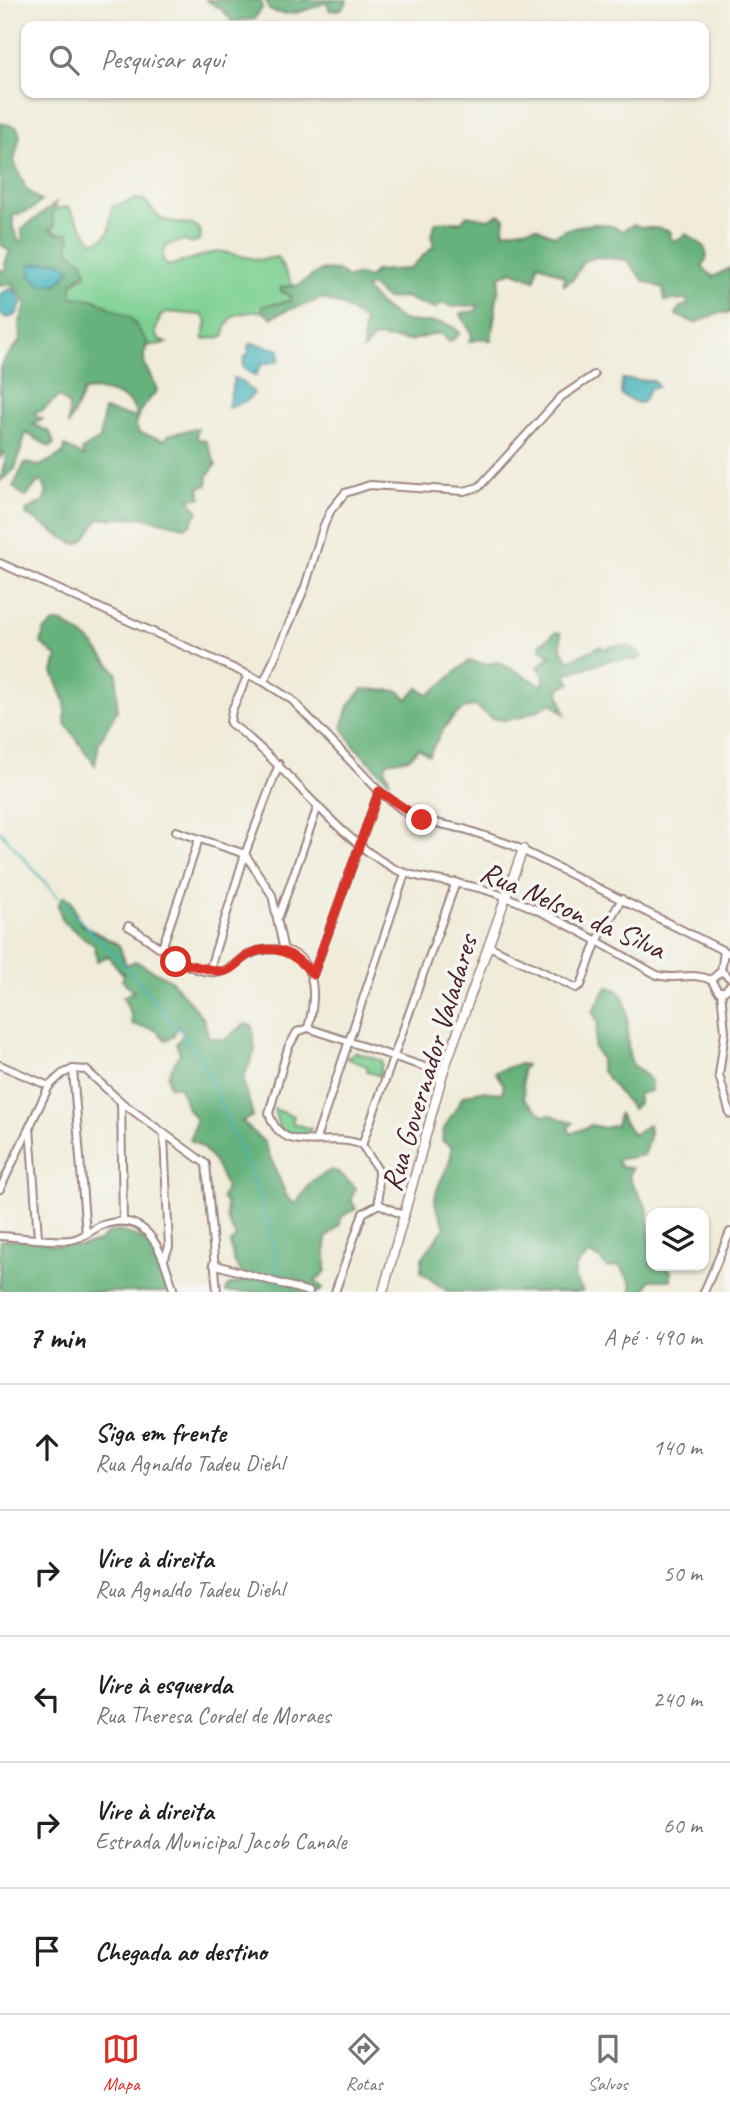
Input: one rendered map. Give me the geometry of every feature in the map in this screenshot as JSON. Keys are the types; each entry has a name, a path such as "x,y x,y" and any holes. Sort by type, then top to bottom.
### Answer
{"street":[{"path":"264,682 305,587 324,525 331,510 345,493 370,485 464,491 479,486 561,397 594,375"},
{"path":"0,563 264,682 292,700 379,791 422,820 464,829 523,849 727,953 721,971 711,980 715,989 721,991"},
{"name":"Rua Nelson da Silva","path":"248,675 232,710 230,723 279,764 358,846 404,874 456,882 505,897 597,941 657,975 666,978 690,974 711,980"},
{"path":"209,971 245,854 279,764"},
{"path":"379,791 313,975 315,1004 308,1028 293,1036 269,1113 281,1136 300,1143 335,1138 362,1145 378,1170 379,1204"},
{"path":"278,917 318,806"},
{"path":"176,831 245,854 272,895 284,951"},
{"path":"162,948 199,839"},
{"name":"Rua Governador Valadares","path":"383,1292 443,1073 523,849"},
{"path":"316,1139 404,874"},
{"path":"362,1145 456,882"},
{"path":"272,895 286,893"},
{"path":"489,946 576,988 581,985 597,941 622,899"},
{"path":"128,926 162,948 176,962 209,971 229,971 258,951 284,951 293,955 313,975"},
{"path":"721,971 730,978"},
{"path":"721,991 730,985"},
{"path":"721,991 726,1032 719,1075 730,1114"},
{"path":"308,1028 443,1073"},
{"path":"0,1065 49,1086"},
{"path":"73,1069 86,1234"},
{"path":"0,1189 49,1086 62,1074 73,1069 93,1074 121,1102 164,1136 206,1164 217,1292"},
{"path":"121,1102 123,1221"},
{"path":"30,1126 38,1237"},
{"path":"164,1136 169,1247 164,1259"},
{"path":"379,1204 405,1216"},
{"path":"335,1292 363,1213 379,1204"},
{"path":"0,1236 69,1240 105,1224 123,1221 155,1239 174,1292"},
{"path":"704,1292 730,1232"},
{"path":"213,1264 309,1292"}],"green space":[{"path":"206,0 261,0 262,8 254,19 232,21 221,9"},
{"path":"266,0 347,0 345,6 338,10 329,10 329,5 324,3 304,11 283,13 269,10"},
{"path":"0,123 17,127 20,135 14,162 26,189 41,201 33,209 13,216 13,228 19,242 22,241 22,229 56,203 52,216 55,226 49,229 58,235 69,232 69,251 83,262 86,271 72,284 72,297 93,299 131,318 148,343 145,364 157,391 142,408 135,424 139,433 164,440 168,435 198,428 196,438 206,441 216,465 208,475 207,485 199,487 201,498 189,498 198,511 191,524 185,527 141,517 99,519 84,540 77,544 26,515 27,510 43,502 47,492 42,482 38,482 26,497 13,487 25,463 40,466 64,453 65,446 84,457 82,450 100,439 104,410 137,418 130,404 109,392 84,391 68,426 69,406 59,396 42,411 37,411 34,416 43,419 32,424 50,432 54,444 50,447 26,433 15,469 0,481 6,457 4,452 0,458 0,370 4,360 20,341 19,324 27,304 12,284 0,286 0,270 6,270 5,263 10,251 0,244"},
{"path":"136,199 144,200 161,219 196,226 201,232 200,240 192,244 184,240 168,245 163,252 163,260 168,266 218,251 260,260 277,257 293,285 281,291 291,298 289,301 264,306 262,311 236,315 229,322 223,337 203,339 207,322 202,315 168,312 160,317 155,333 159,340 167,343 147,346 143,338 93,299 72,297 72,284 86,275 83,262 68,251 70,237 49,229 54,209 68,207 92,241 101,240 109,232 112,207"},
{"path":"499,214 505,218 503,232 536,227 555,236 570,228 597,224 622,231 633,225 662,229 671,232 671,240 679,240 686,234 704,246 707,257 702,267 713,277 730,268 730,313 719,313 695,323 676,315 679,308 688,304 687,299 665,301 663,288 644,281 627,260 598,257 583,261 574,278 564,285 564,276 538,263 535,280 512,271 500,277 491,341 484,338 469,342 472,335 460,313 476,311 478,305 453,307 443,303 434,309 404,297 386,299 372,286 365,288 396,317 407,321 443,323 460,333 450,342 439,333 409,341 375,337 363,350 364,321 343,306 322,298 272,318 263,312 262,306 291,301 290,296 281,291 281,287 298,285 321,270 338,271 348,278 359,275 369,278 376,271 409,269 434,246 431,235 436,222 461,222 467,215 488,219"},
{"path":"55,622 63,623 90,641 117,673 117,711 99,742 95,765 65,723 65,701 53,672 57,657 41,643 44,631"},
{"path":"556,632 561,633 561,648 569,661 600,646 603,649 619,645 630,647 642,657 636,660 611,660 568,673 566,677 571,683 561,687 559,692 565,714 552,703 522,717 506,720 490,717 476,706 468,707 448,724 429,755 418,748 410,758 387,762 385,768 390,782 355,747 342,727 350,704 363,689 399,691 408,699 418,688 429,695 469,661 485,664 499,662 543,686 544,676 538,667 551,655 542,650 540,644"},
{"path":"64,896 71,900 80,924 119,945 126,965 135,961 171,980 203,1018 209,1037 224,1040 245,1024 252,1026 255,1050 243,1080 253,1116 242,1121 264,1142 286,1195 295,1205 312,1181 331,1170 338,1172 356,1188 351,1199 356,1209 342,1216 339,1226 326,1238 326,1271 315,1281 323,1288 319,1292 226,1292 228,1286 241,1282 244,1276 234,1262 230,1243 236,1237 227,1220 226,1203 222,1198 226,1187 208,1154 190,1140 196,1120 186,1106 180,1087 169,1086 168,1075 180,1053 176,1044 185,1032 178,1025 173,1037 166,1040 156,1030 132,1024 123,997 134,991 122,980 124,975 108,956 97,961 95,946 63,922 58,905"},
{"path":"607,987 617,990 623,997 628,1018 631,1061 651,1081 651,1091 638,1094 638,1103 632,1109 601,1070 601,1059 594,1047 598,1023 593,1011"},
{"path":"355,1052 382,1061 380,1076 367,1071 367,1066 346,1058"},
{"path":"518,1064 526,1065 522,1070 524,1099 544,1116 551,1115 573,1123 568,1128 571,1134 591,1125 604,1128 616,1125 619,1114 633,1135 649,1124 650,1133 644,1155 616,1160 621,1167 632,1168 629,1178 647,1208 646,1271 671,1271 671,1280 650,1280 645,1292 632,1292 631,1282 619,1266 607,1268 599,1258 589,1254 575,1268 575,1279 583,1291 580,1292 448,1292 421,1272 422,1258 445,1227 435,1200 451,1153 451,1146 442,1141 444,1129 463,1096 480,1091 502,1093 504,1085 495,1072"},
{"path":"274,1109 294,1116 292,1123 311,1129 303,1138 279,1129"},
{"path":"118,1231 131,1234 149,1245 159,1260 172,1292 5,1292 0,1289 0,1240 36,1240 52,1245 81,1246 98,1242 108,1233"}],"water":[{"path":"59,261 71,269 57,284 42,284 32,275 29,265"},
{"path":"12,288 22,302 16,315 7,318 0,315 0,294"},
{"path":"253,343 280,350 279,361 262,364 255,376 243,368 244,358 249,353 248,346"},
{"path":"234,378 242,381 254,393 248,400 228,408"},
{"path":"622,379 654,381 658,387 650,388 643,402 637,403 621,395"}],"waterway":[{"path":"0,831 65,905 132,973 198,1053 257,1187 271,1234 280,1281"}],"route":[{"path":"176,962 191,968 222,972 229,971 242,959 258,951 284,951 304,964 313,975 379,791 405,812 422,820"}]}
